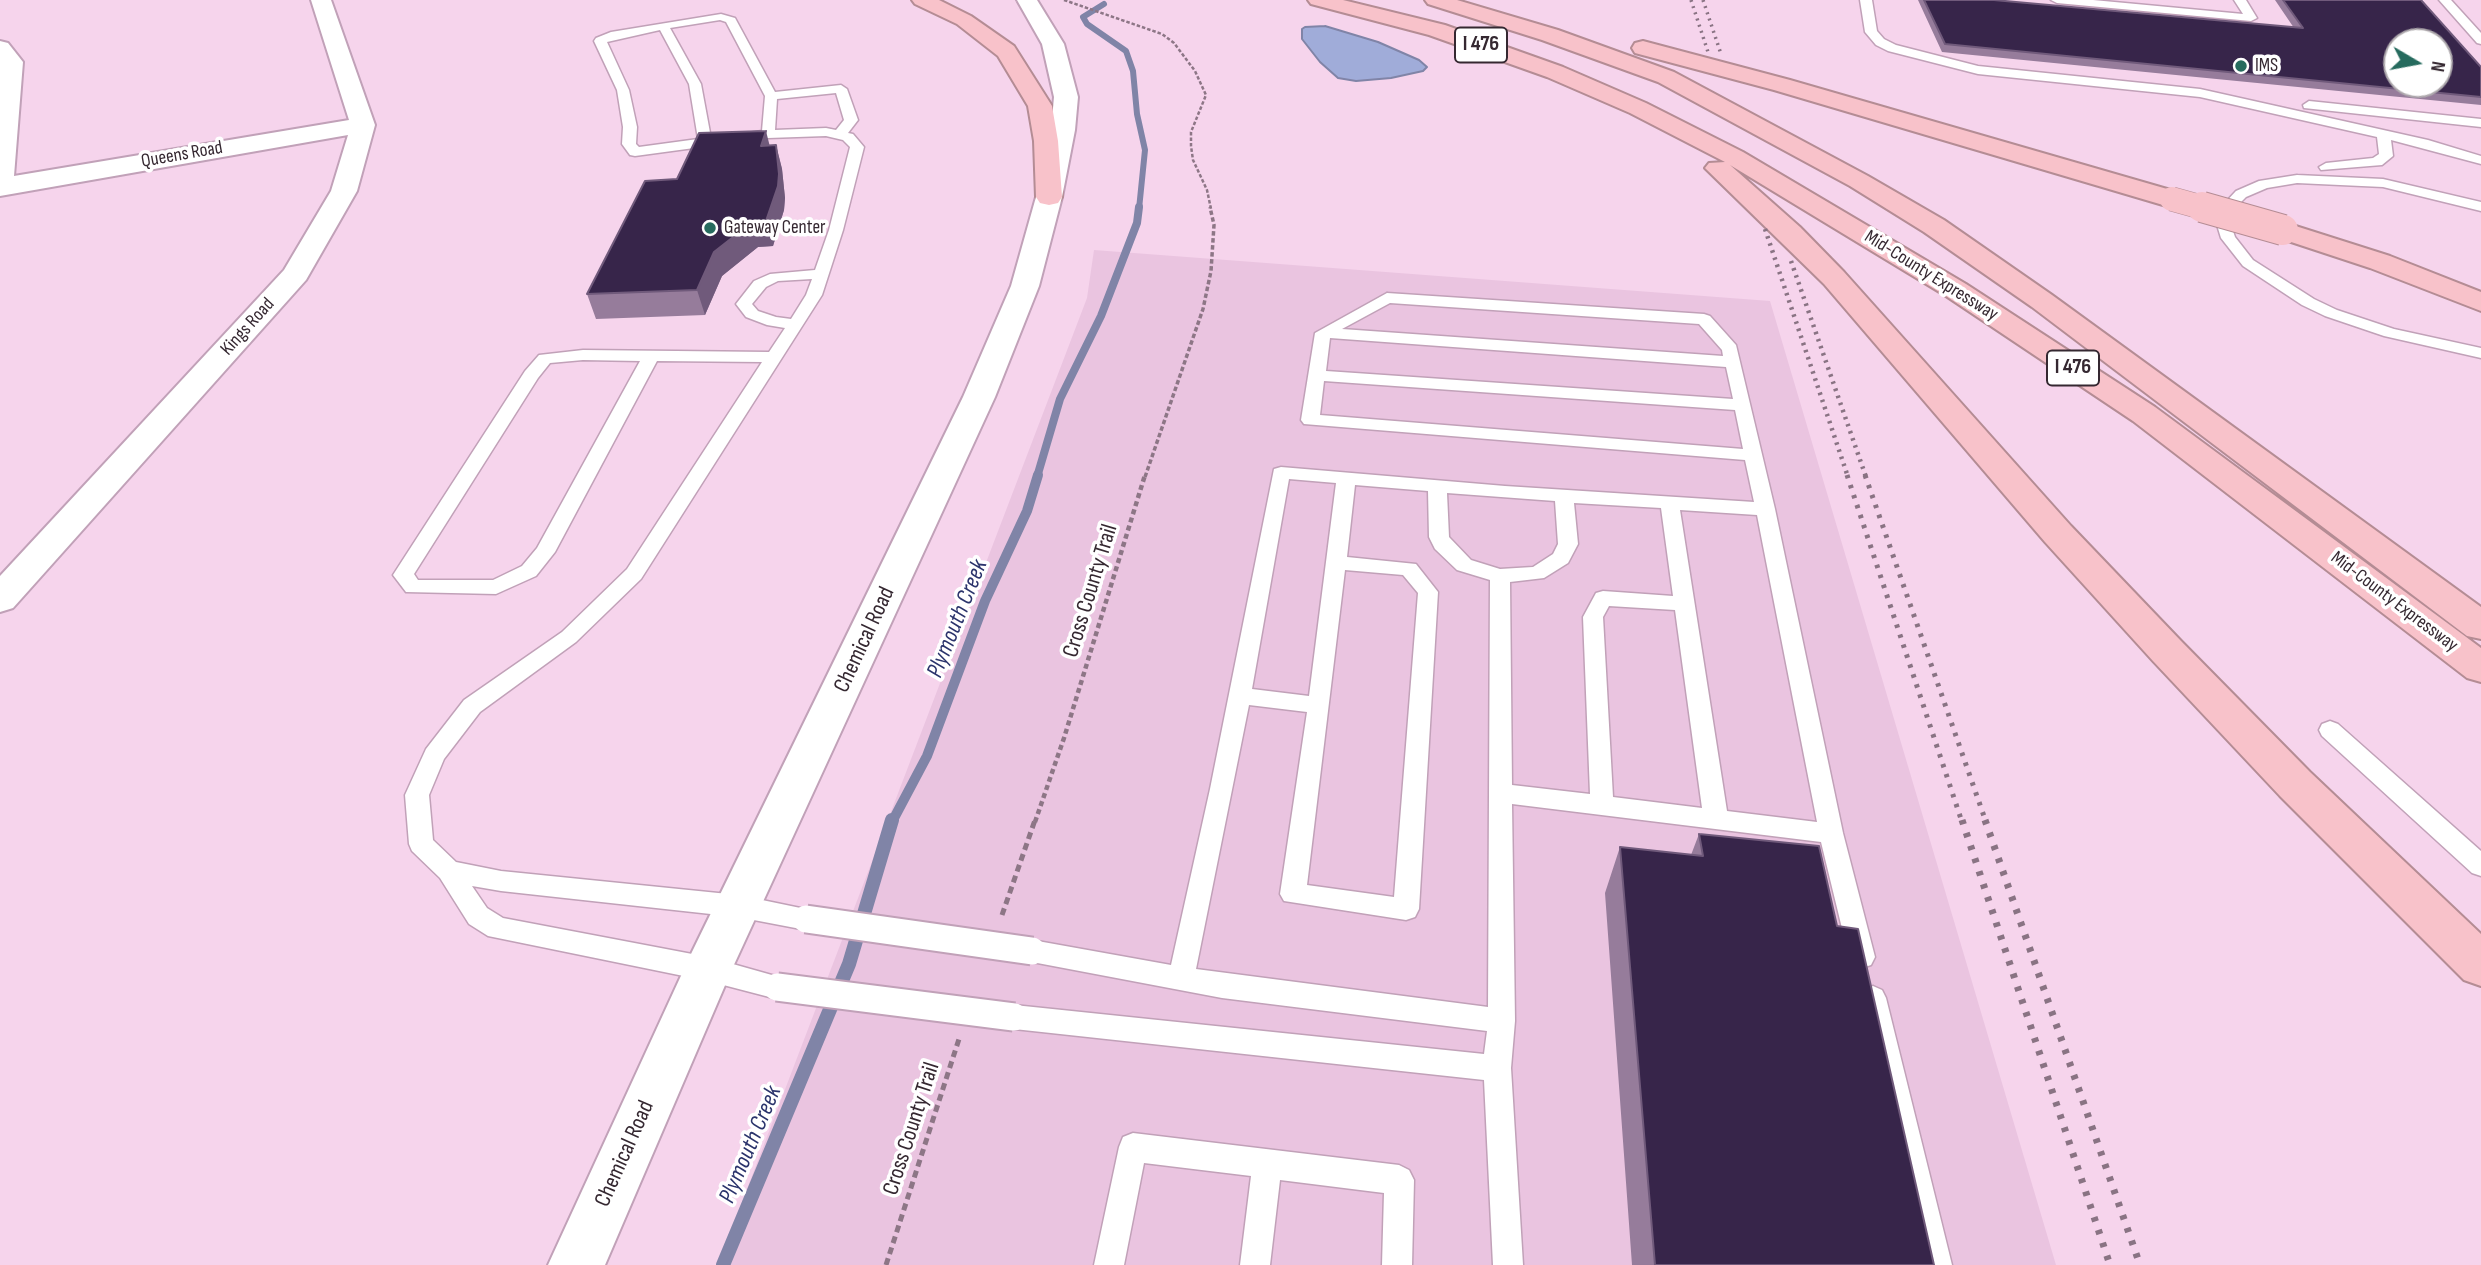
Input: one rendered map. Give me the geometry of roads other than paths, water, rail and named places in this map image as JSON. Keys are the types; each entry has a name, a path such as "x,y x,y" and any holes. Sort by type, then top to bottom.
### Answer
{"highway":[{"path":"922,0 964,20 1006,51 1025,78 1040,106 1046,141 1049,197"},
{"name":"Mid-County Expressway","path":"1318,0 1437,30 1494,49 1638,108 1734,156 1956,290 2144,414 2481,668"},
{"name":"Mid-County Expressway","path":"1435,0 1550,35 1666,78 1859,181 1934,226 2042,301 2481,626"},
{"path":"1444,0 1573,29 1769,82 2481,287"},
{"path":"1638,108 1693,147 1790,233 1895,346 2058,534 2167,651 2295,784 2481,965"},
{"path":"2283,230 2380,262 2481,302"}],"street":[{"path":"321,0 363,125"},
{"name":"Chemical Road","path":"576,1265 708,969 979,397 1025,286 1049,197 1063,130 1066,97 1053,44 1027,0"},
{"path":"0,48 12,62 0,187"},
{"name":"Queens Road","path":"0,187 363,125"},
{"name":"Kings Road","path":"0,599 296,274 344,191 363,125"}],"lane":[{"path":"1866,0 1871,32 1880,42 1892,48 1990,72 2481,123"},
{"path":"2057,0 2251,18 2240,0"},
{"path":"2445,0 2481,40"},
{"path":"768,134 771,96 731,20 721,16 707,18 600,41 623,90 630,127 629,144 635,152 768,134 826,132 848,137 857,147 814,295 634,574 569,637 472,706 434,755 417,795 421,844 449,871 478,916 497,928 708,969 777,988 1014,1017 1497,1068"},
{"path":"663,26 695,84 705,142"},
{"path":"771,96 841,89 851,120 839,135"},
{"path":"2200,93 2382,134 2481,160"},
{"path":"2297,179 2306,170 2377,162 2386,156 2387,148 2382,134"},
{"path":"2481,207 2383,183 2297,179 2253,188 2241,194 2229,206 2224,225 2228,238 2248,263 2283,288 2331,313 2390,333 2481,353"},
{"path":"794,324 773,322 752,314 744,304 760,284 775,277 821,274"},
{"path":"1323,333 1387,298 1704,319 1730,349 1832,833 1937,1265"},
{"path":"1323,333 1733,362"},
{"path":"1323,333 1310,420 1753,455"},
{"path":"651,356 545,552 529,571 496,587 413,587 403,575 531,375 545,359 583,355 773,356"},
{"path":"1317,374 1742,405"},
{"path":"1181,978 1239,696 1281,473 1765,509"},
{"path":"1336,563 1409,569 1428,592 1406,909 1293,894 1346,478"},
{"path":"1437,486 1438,537 1442,544 1464,565 1500,576 1537,573 1561,558 1568,544 1564,496"},
{"path":"1670,503 1716,819"},
{"path":"1500,576 1501,1021 1497,1068 1508,1265"},
{"path":"1602,805 1593,617 1604,598 1684,604"},
{"path":"1239,696 1319,705"},
{"path":"2330,730 2481,866"},
{"path":"1500,793 1832,833"},
{"path":"449,871 501,881 738,906 806,919 1032,951 1181,978 1501,1021"},
{"path":"1109,1265 1133,1147 1399,1180 1397,1265"},
{"path":"1255,1265 1267,1164"}],"water":[{"path":"1325,26 1378,42 1419,60 1427,67 1423,71 1391,78 1356,81 1338,78 1320,62 1302,39 1302,29 1305,27"}],"waterway":[{"name":"Plymouth Creek","path":"1104,4 1083,17 1087,24 1126,51 1133,71 1137,114 1145,150 1139,209"},
{"name":"Plymouth Creek","path":"1037,477 1060,399 1101,316 1137,223 1139,207"},
{"name":"Plymouth Creek","path":"892,822 927,756 985,601 1027,511 1038,475"},
{"name":"Plymouth Creek","path":"723,1265 849,964 892,820"}],"railway":[{"path":"1691,0 1708,52"},
{"path":"1703,0 1721,54"},
{"path":"1765,229 1848,477"},
{"path":"1791,261 1866,477"},
{"path":"1847,475 1962,822"},
{"path":"1865,475 1986,822"},
{"path":"1962,820 2110,1265"},
{"path":"1985,820 2140,1265"}],"place":[{"name":"IMS","path":"2241,66"},
{"name":"Gateway Center","path":"710,228"}]}
